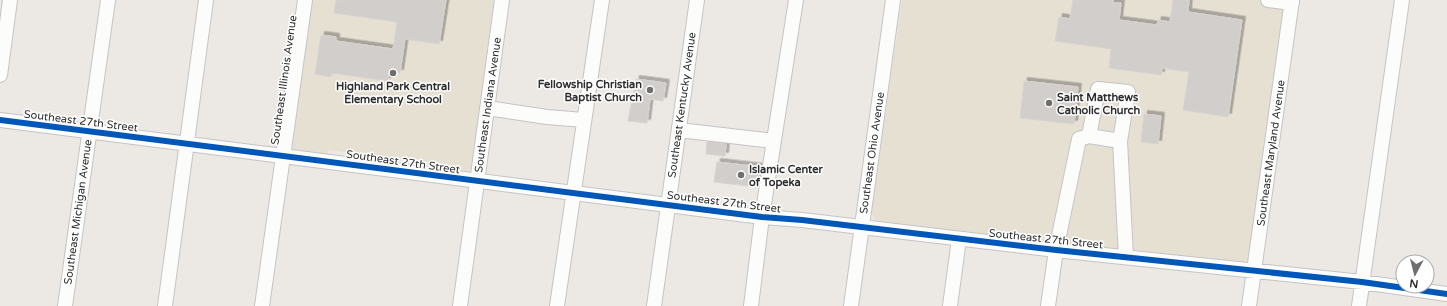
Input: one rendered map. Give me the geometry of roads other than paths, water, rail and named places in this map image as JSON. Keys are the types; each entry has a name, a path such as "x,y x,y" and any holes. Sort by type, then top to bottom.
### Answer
{"street":[{"path":"0,75 10,0"},
{"name":"Southeast Michigan Avenue","path":"65,306 108,0"},
{"path":"165,306 188,144 206,0"},
{"name":"Southeast Illinois Avenue","path":"262,306 305,0"},
{"name":"Southeast Indiana Avenue","path":"460,306 502,0"},
{"path":"557,306 602,0"},
{"name":"Southeast Kentucky Avenue","path":"654,306 697,0"},
{"path":"751,306 762,217 796,0"},
{"name":"Southeast Ohio Avenue","path":"851,306 894,0"},
{"path":"1268,0 1292,2"},
{"path":"1359,306 1402,0"},
{"name":"Southeast Maryland Avenue","path":"1249,306 1292,2"},
{"path":"1089,136 1098,89 1128,92 1120,141 1126,258"},
{"path":"487,108 547,117 584,120"},
{"name":"Southeast 27th Street","path":"0,120 762,217 1254,272 1362,282 1447,294"},
{"path":"679,130 774,141"},
{"path":"1048,306 1056,250 1079,139 1089,136 1120,141"},
{"path":"950,306 959,239"}],"place":[{"name":"Highland Park Central Elementary School","path":"393,73"},
{"name":"Fellowship Christian Baptist Church","path":"650,90"},
{"name":"Saint Matthews Catholic Church","path":"1049,103"},
{"name":"Islamic Center of Topeka","path":"741,175"}]}
